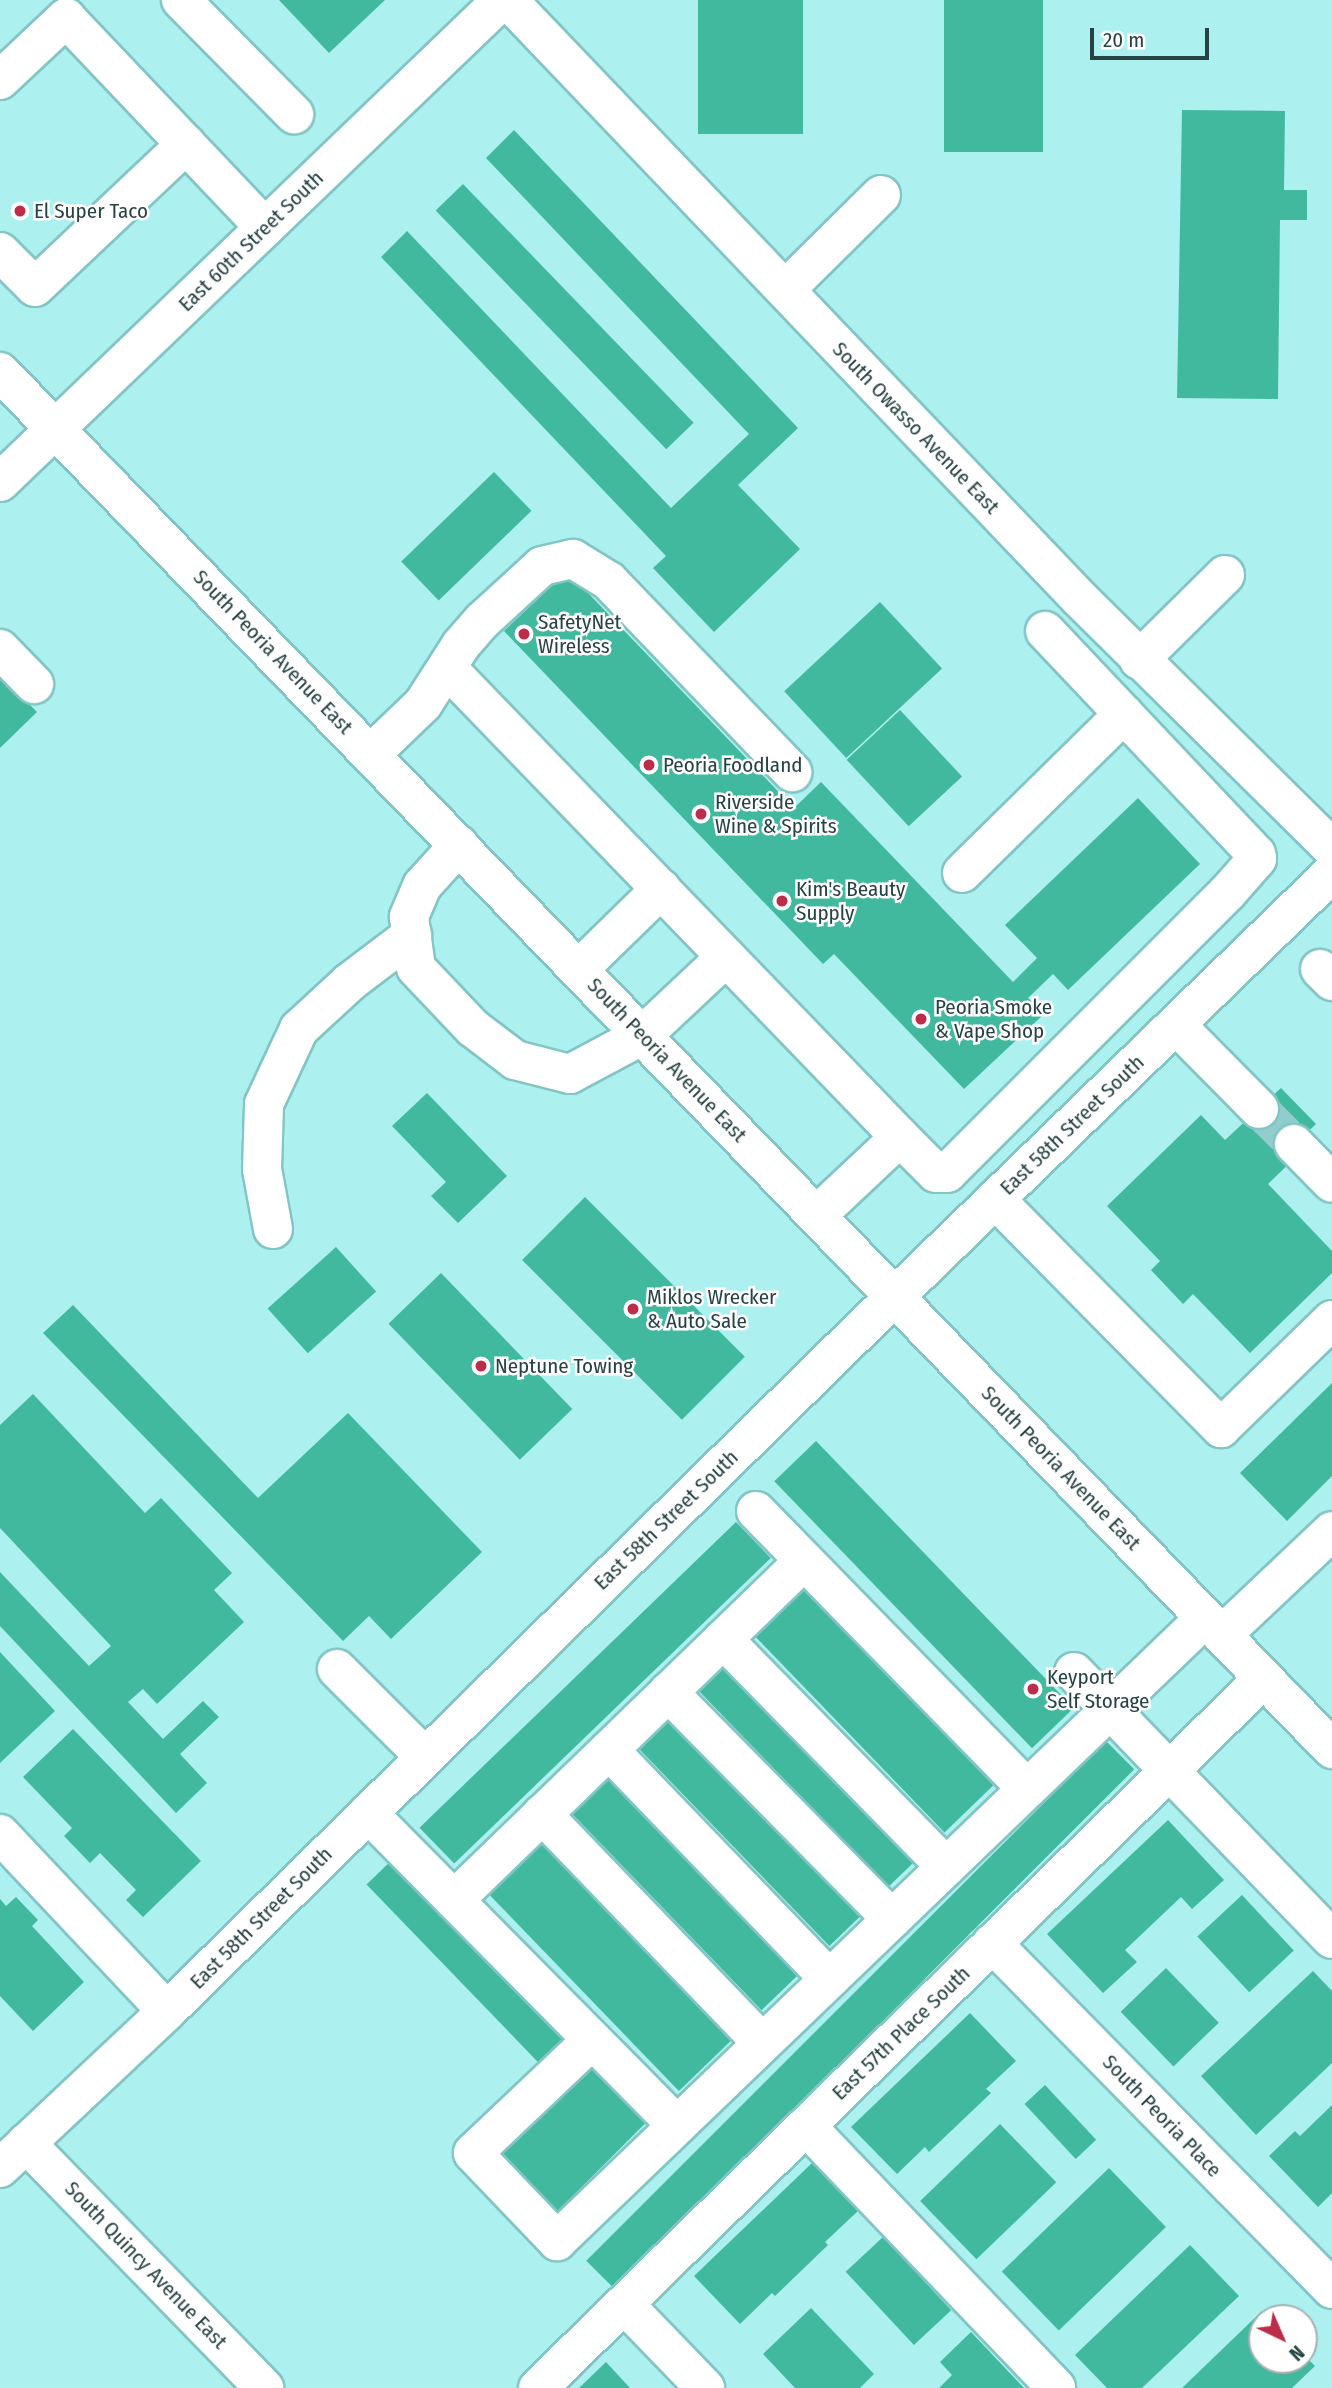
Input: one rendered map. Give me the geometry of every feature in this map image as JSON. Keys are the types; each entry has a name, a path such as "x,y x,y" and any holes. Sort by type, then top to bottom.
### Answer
{"street":[{"path":"181,0 294,114"},
{"name":"East 60th Street South","path":"0,482 502,0"},
{"name":"South Owasso Avenue East","path":"508,0 1139,660 1332,848"},
{"path":"0,80 66,18 265,228"},
{"path":"0,252 36,287 186,144"},
{"path":"785,290 881,195"},
{"name":"South Peoria Avenue East","path":"0,372 1332,1749"},
{"path":"371,754 423,704 461,645 482,621 542,566 573,559 609,581 792,772"},
{"path":"1139,660 1226,575"},
{"path":"447,668 900,1137 936,1172 947,1173 1255,864 1256,854 1045,631"},
{"path":"0,649 34,684"},
{"path":"962,873 1125,714"},
{"path":"459,845 422,886 409,917 416,968 473,1028 515,1060 570,1074 643,1035 726,957"},
{"name":"East 58th Street South","path":"13,2155 167,2011 895,1296 1332,873"},
{"path":"579,969 661,889"},
{"path":"273,1229 262,1170 264,1104 299,1029 350,982 412,935"},
{"path":"1176,1025 1259,1109"},
{"path":"817,1214 900,1137"},
{"path":"1294,1144 1332,1183"},
{"path":"995,1199 1221,1428 1332,1320"},
{"path":"756,1511 1027,1789"},
{"path":"592,2040 473,2153 557,2241 1110,1709 1332,1531"},
{"path":"454,1900 804,1561"},
{"path":"723,1639 946,1867"},
{"path":"337,1669 425,1757"},
{"path":"1073,1672 1332,1939"},
{"name":"East 57th Place South","path":"538,2388 1264,1678"},
{"path":"668,1692 892,1919"},
{"path":"609,1750 829,1979"},
{"path":"368,1813 677,2125"},
{"path":"542,1814 762,2043"},
{"path":"0,1834 167,2011"},
{"name":"South Peoria Place","path":"992,1943 1332,2289"},
{"path":"806,2126 1056,2388"},
{"name":"South Quincy Avenue East","path":"13,2155 264,2388"},
{"path":"624,2304 705,2388"}],"building":[{"path":"279,0 385,0 329,53"},
{"path":"698,0 803,0 803,134 698,134"},
{"path":"944,0 1043,0 1043,152 944,152"},
{"path":"1182,110 1285,111 1284,190 1307,190 1307,220 1280,220 1278,399 1177,398"},
{"path":"514,130 798,428 738,485 800,549 714,632 653,568 666,556 381,257 407,231 671,508 749,434 486,158"},
{"path":"463,184 694,423 666,449 436,210"},
{"path":"494,472 532,511 439,600 401,562"},
{"path":"567,571 794,808 821,782 1013,982 1037,958 1005,925 1138,798 1200,864 1068,990 1053,974 1028,998 1044,1014 964,1089 834,954 823,964 504,631"},
{"path":"880,602 942,669 846,758 784,691"},
{"path":"0,675 37,712 0,748"},
{"path":"900,710 962,777 909,826 847,760"},
{"path":"1281,1088 1316,1124 1290,1149 1297,1156 1268,1184 1332,1251 1332,1273 1250,1353 1193,1294 1183,1304 1151,1270 1160,1261 1107,1206 1201,1115 1225,1140"},
{"path":"427,1093 507,1176 458,1223 431,1196 446,1182 392,1126"},
{"name":"Miklos Wrecker & Auto Sale","path":"585,1197 745,1357 682,1420 522,1260"},
{"path":"336,1247 376,1292 308,1353 268,1309"},
{"name":"Neptune Towing","path":"441,1273 572,1409 520,1460 388,1324"},
{"path":"73,1305 258,1498 348,1413 482,1552 391,1639 369,1616 343,1641 43,1333"},
{"path":"1332,1383 1332,1476 1287,1521 1240,1473"},
{"path":"33,1394 145,1513 161,1498 232,1573 214,1590 244,1622 157,1704 143,1689 128,1702 163,1739 203,1701 219,1717 180,1754 207,1783 176,1813 0,1626 0,1572 89,1666 111,1646 0,1528 0,1425"},
{"path":"816,1441 1074,1708 1032,1748 774,1481"},
{"path":"736,1522 771,1558 454,1864 419,1828"},
{"path":"801,1586 993,1785 945,1832 752,1633"},
{"path":"0,1652 55,1711 0,1763"},
{"path":"726,1660 918,1859 888,1887 697,1688"},
{"path":"673,1712 865,1911 829,1946 637,1747"},
{"path":"73,1729 201,1861 143,1917 126,1900 136,1890 100,1853 90,1863 64,1836 72,1828 23,1777"},
{"path":"1106,1741 1134,1769 615,2289 586,2261"},
{"path":"611,1772 803,1971 762,2010 570,1812"},
{"path":"1168,1820 1224,1880 1192,1909 1181,1897 1125,1950 1137,1962 1103,1993 1047,1934"},
{"path":"544,1839 735,2037 679,2091 488,1893"},
{"path":"396,1856 568,2034 539,2063 367,1884"},
{"path":"1242,1895 1294,1951 1249,1992 1197,1937"},
{"path":"16,1897 38,1920 32,1926 84,1982 33,2031 0,1996 0,1899 6,1906"},
{"path":"1166,1968 1219,2023 1173,2066 1121,2012"},
{"path":"1313,1971 1332,1991 1332,2063 1256,2135 1201,2076"},
{"path":"970,2013 1016,2061 986,2089 991,2093 929,2152 925,2147 897,2174 851,2127"},
{"path":"589,2058 650,2119 557,2211 496,2151"},
{"path":"1045,2085 1096,2140 1076,2159 1025,2104"},
{"path":"1332,2105 1332,2193 1318,2207 1269,2156 1295,2131 1300,2136"},
{"path":"1000,2124 1056,2182 976,2259 920,2201"},
{"path":"812,2163 858,2211 825,2242 828,2245 775,2296 772,2293 740,2324 694,2276"},
{"path":"1109,2168 1166,2227 1059,2330 1002,2272"},
{"path":"883,2237 951,2310 914,2345 846,2272"},
{"path":"1190,2245 1239,2296 1142,2388 1107,2388 1075,2355"},
{"path":"811,2308 874,2374 860,2388 795,2388 763,2354"},
{"path":"1248,2324 1248,2374 1307,2374 1292,2388 1182,2388"},
{"path":"971,2332 1024,2388 939,2388 952,2375 940,2362"},
{"path":"606,2362 630,2388 579,2388"}],"tunnel":[{"path":"1259,1109 1294,1144"}],"place":[{"name":"El Super Taco","path":"20,211"},
{"name":"SafetyNet Wireless","path":"524,634"},
{"name":"Peoria Foodland","path":"649,765"},
{"name":"Riverside Wine & Spirits","path":"701,814"},
{"name":"Kim's Beauty Supply","path":"782,901"},
{"name":"Peoria Smoke & Vape Shop","path":"921,1019"},
{"name":"Miklos Wrecker & Auto Sale","path":"633,1309"},
{"name":"Neptune Towing","path":"481,1366"},
{"name":"Keyport Self Storage","path":"1033,1689"}]}
